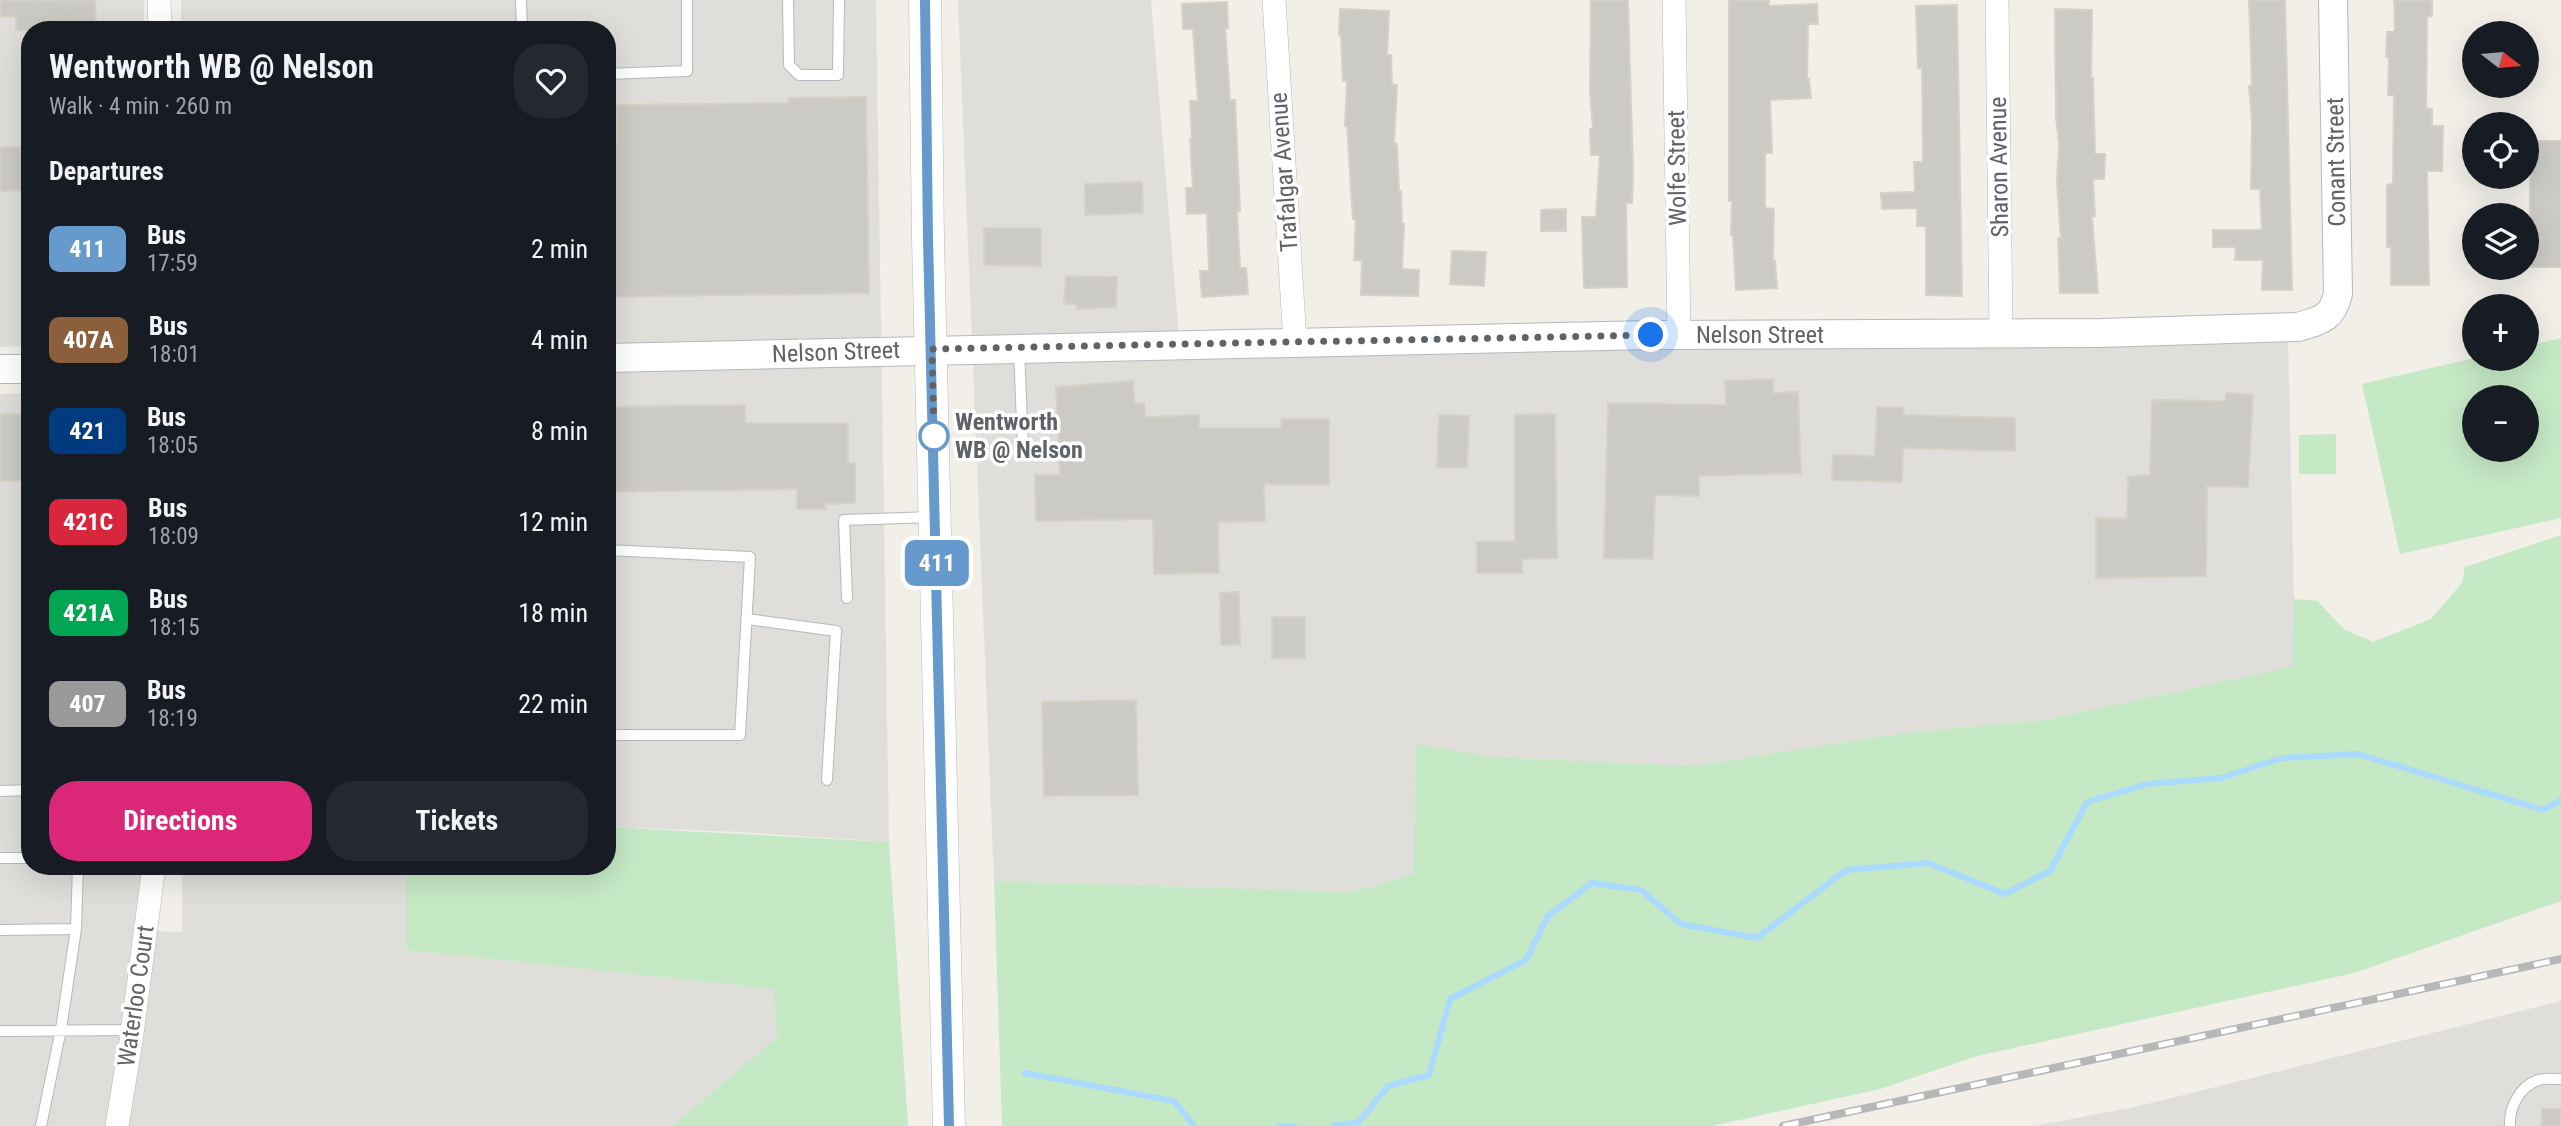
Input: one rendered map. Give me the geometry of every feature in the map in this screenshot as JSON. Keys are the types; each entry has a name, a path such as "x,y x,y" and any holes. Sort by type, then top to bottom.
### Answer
{"main road":[{"path":"925,0 949,1126"}],"street":[{"path":"159,0 160,21"},
{"name":"Trafalgar Avenue","path":"1273,0 1295,343"},
{"name":"Wolfe Street","path":"1674,0 1679,335"},
{"name":"Sharon Avenue","path":"1997,0 2001,333"},
{"name":"Conant Street","path":"2324,319 2334,309 2337,294 2333,0"},
{"name":"Nelson Street","path":"616,358 1679,335 2001,333 2298,327 2324,319"},
{"path":"0,369 21,369"},
{"name":"Waterloo Court","path":"117,1126 133,1030 153,875"}],"lane":[{"path":"521,0 522,21"},
{"path":"616,74 687,71 687,0"},
{"path":"788,0 789,65 799,75 838,75 839,0"},
{"path":"1019,349 1023,449"},
{"path":"847,598 844,520 936,517"},
{"path":"616,550 750,557 740,735 616,735"},
{"path":"747,619 836,631 827,780"},
{"path":"0,791 21,790"},
{"path":"0,858 21,858"},
{"path":"41,1126 61,1029 76,929 78,875"},
{"path":"0,930 76,929"},
{"path":"0,1031 133,1030"},
{"path":"2510,1126 2513,1103 2523,1090 2539,1079 2561,1079"}],"shaded area":[{"path":"0,0 144,0 144,21 21,21 21,346 0,347"},
{"path":"181,0 876,0 889,842 616,827 616,21 181,21"},
{"path":"958,0 1151,0 1180,347 2288,341 2293,667 2044,720 1895,734 1693,766 1493,757 1416,745 1413,874 1352,892 994,881"},
{"path":"21,393 21,875 154,875 154,931 182,932 182,875 406,875 406,950 773,989 780,1013 778,1036 672,1126 0,1126 0,394"},
{"path":"2561,1001 2561,1126 2035,1126 2139,1106"}],"green space":[{"path":"2561,338 2561,518 2400,554 2362,384 2462,361 2462,371 2539,371 2539,343"},
{"path":"2336,434 2336,474 2299,474 2299,435"},
{"path":"2561,535 2561,901 2354,973 1977,1056 1880,1089 1712,1126 1002,1126 994,881 1352,892 1413,874 1416,744 1493,757 1693,766 1895,734 2044,720 2292,667 2294,599 2317,601 2345,630 2373,642 2431,619 2462,583 2465,567"},
{"path":"616,827 889,842 908,1126 672,1126 778,1036 773,989 406,950 406,875 616,875"}],"building":[{"path":"0,0 95,0 96,21 21,21 21,30 16,30 16,17 0,17"},
{"path":"1591,0 1628,0 1633,174 1632,203 1626,203 1627,287 1584,288 1582,217 1596,217 1600,155 1591,155"},
{"path":"1729,0 1769,0 1769,6 1817,4 1818,24 1808,24 1807,80 1809,79 1811,98 1770,100 1772,153 1765,153 1765,208 1774,209 1773,261 1777,288 1736,290 1731,235 1732,201 1729,201"},
{"path":"2249,0 2285,0 2292,290 2262,290 2263,260 2235,260 2236,247 2213,247 2213,230 2262,230 2260,189 2251,189"},
{"path":"2394,0 2432,0 2432,16 2427,17 2426,108 2432,109 2432,126 2443,126 2442,171 2427,171 2429,285 2391,285 2391,247 2387,247 2387,185 2393,184 2394,95 2388,95 2389,57 2386,57 2387,32 2395,32"},
{"path":"1227,2 1228,28 1225,28 1230,100 1235,100 1240,268 1246,268 1248,294 1202,297 1200,271 1209,271 1207,213 1187,214 1186,188 1193,188 1190,101 1198,101 1193,29 1183,29 1182,4"},
{"path":"1957,5 1962,296 1926,295 1926,226 1917,226 1917,208 1882,209 1881,193 1915,192 1914,162 1923,162 1922,68 1918,68 1916,6"},
{"path":"1340,9 1389,11 1387,55 1391,55 1392,85 1397,85 1394,144 1397,144 1399,191 1404,224 1402,269 1419,270 1418,296 1361,295 1362,261 1354,260 1356,219 1353,219 1345,126 1347,81 1343,81"},
{"path":"2055,9 2092,10 2091,78 2095,154 2105,154 2104,179 2093,179 2095,216 2092,216 2098,293 2060,293"},
{"path":"866,97 869,293 616,297 616,105 788,103 788,98"},
{"path":"2539,141 2561,141 2561,267 2539,267 2539,203 2530,203 2530,189 2539,189"},
{"path":"0,147 21,147 21,190 0,191"},
{"path":"1142,182 1143,213 1085,215 1085,184"},
{"path":"1566,209 1566,231 1541,231 1541,210"},
{"path":"984,228 1041,228 1041,266 984,265"},
{"path":"1452,251 1486,252 1484,286 1450,284"},
{"path":"1066,276 1117,277 1116,307 1077,309 1077,304 1064,304"},
{"path":"1773,379 1773,393 1798,392 1801,473 1699,476 1699,496 1655,495 1653,559 1604,558 1608,403 1726,405 1725,381"},
{"path":"1133,381 1135,404 1144,403 1145,417 1199,415 1199,428 1281,428 1281,419 1329,419 1329,485 1264,484 1265,521 1218,522 1219,573 1154,574 1153,519 1036,521 1035,475 1060,475 1056,387"},
{"path":"2226,393 2253,395 2248,487 2207,486 2206,576 2096,578 2096,518 2127,519 2128,477 2150,475 2152,400 2225,401"},
{"path":"745,405 745,423 848,423 848,463 855,463 855,503 825,504 826,509 797,509 797,489 616,492 616,407"},
{"path":"1877,407 1904,407 1903,415 2015,418 2015,451 1903,448 1902,482 1832,480 1833,455 1875,456"},
{"path":"0,414 21,414 21,481 0,481"},
{"path":"1555,414 1557,558 1522,559 1522,573 1477,573 1477,542 1515,541 1515,415"},
{"path":"1439,415 1469,416 1467,468 1437,467"},
{"path":"1239,592 1240,645 1221,645 1220,593"},
{"path":"1272,617 1305,617 1305,658 1272,658"},
{"path":"1136,700 1138,795 1044,796 1042,702"},
{"path":"2542,1109 2561,1109 2561,1126 2542,1126"}],"waterway":[{"path":"1333,1126 1359,1122 1388,1086 1429,1075 1450,999 1526,960 1548,916 1592,883 1641,890 1681,924 1757,938 1846,870 1928,863 2005,894 2050,871 2087,802 2147,784 2221,778 2282,758 2358,754 2543,810 2561,800"},
{"path":"1025,1073 1174,1101 1194,1126"},
{"path":"1278,1126 1294,1126"}],"railway":[{"path":"1783,1126 2561,959"}],"bus line":[{"name":"411","path":"925,0 949,1126"}],"place":[{"name":"Wentworth WB @ Nelson","path":"934,436"}],"route":[{"path":"934,436 932,349 1651,335"}]}
